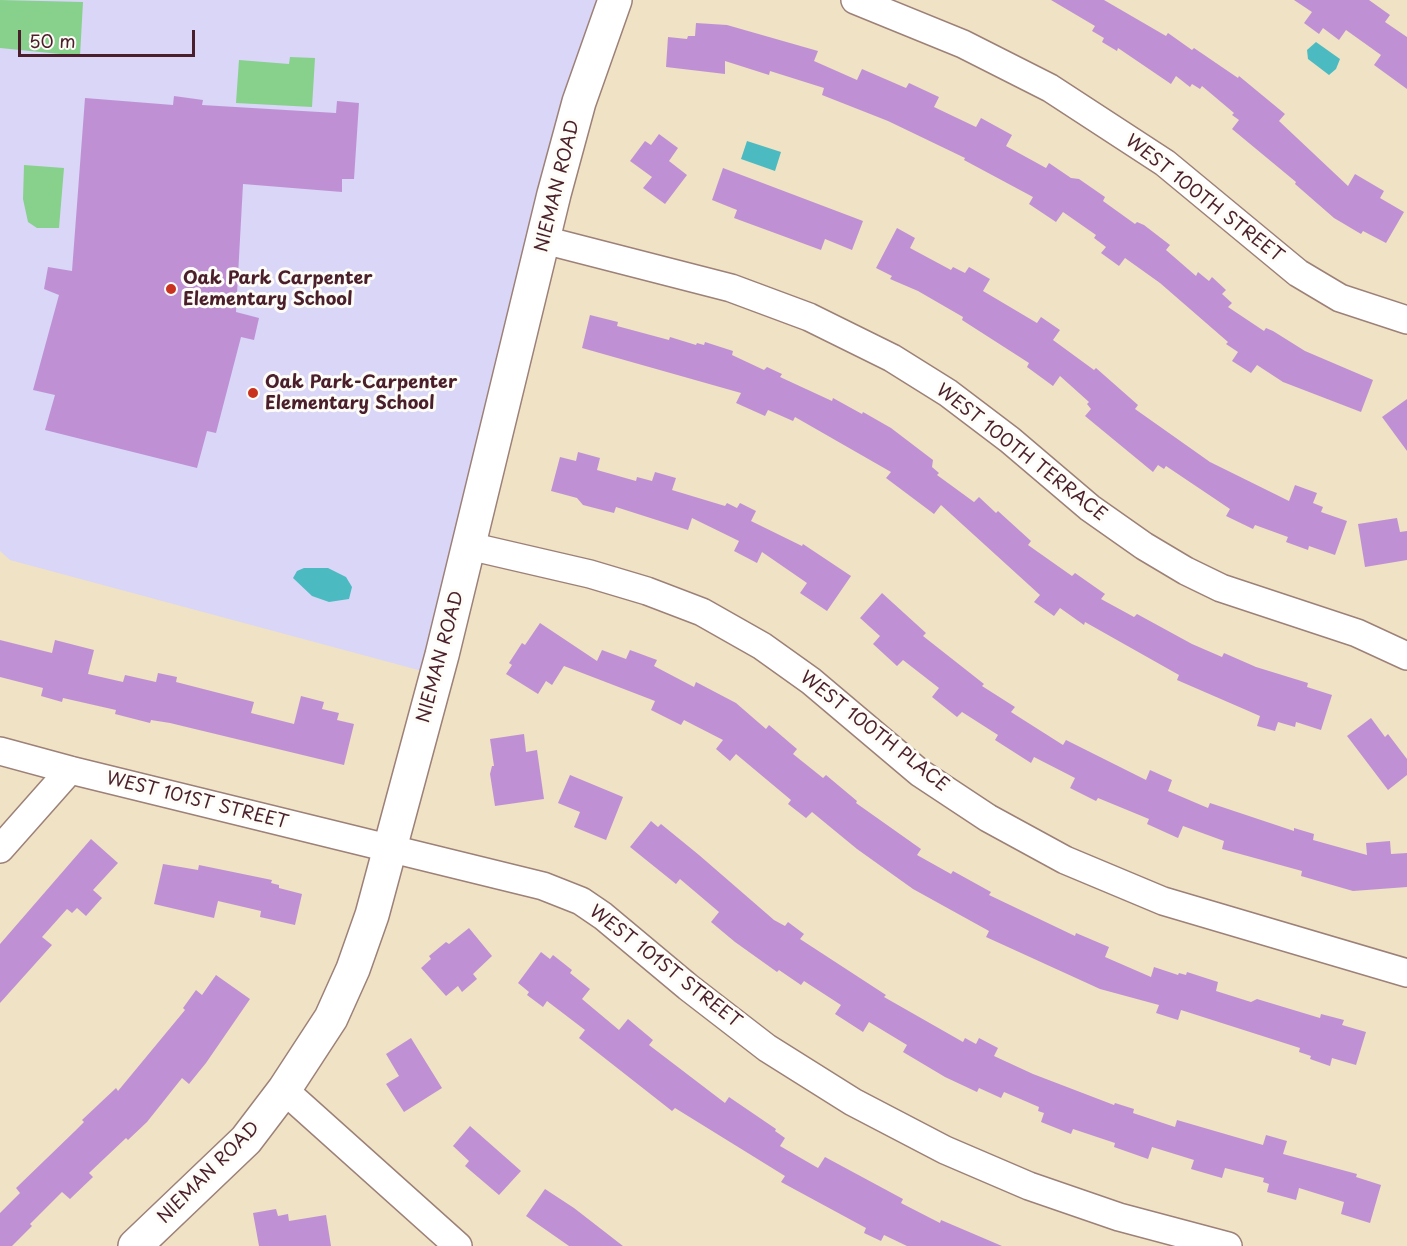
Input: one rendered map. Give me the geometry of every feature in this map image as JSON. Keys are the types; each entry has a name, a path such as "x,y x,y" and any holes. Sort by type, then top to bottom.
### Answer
{"street":[{"name":"NIEMAN ROAD","path":"135,1246 246,1140 284,1090 332,1018 353,969 372,915 469,546 579,102 615,0"},
{"name":"WEST 100TH STREET","path":"855,0 963,44 1050,88 1165,163 1298,273 1340,298 1402,317"},
{"name":"WEST 100TH TERRACE","path":"544,240 731,288 809,317 892,358 948,393 1010,440 1090,508 1177,566 1221,588 1357,633 1407,656"},
{"name":"WEST 100TH PLACE","path":"469,546 590,574 647,591 702,612 762,646 811,681 920,773 988,818 1065,860 1164,901 1378,963 1407,974"},
{"name":"WEST 100TH TERRACE","path":"1357,633 1407,635"},
{"name":"WEST 101ST STREET","path":"0,751 543,886 580,901 603,916 688,987 767,1048 853,1102 945,1150 1029,1186 1119,1217 1228,1246"},
{"path":"0,849 70,770"},
{"name":"WEST 100TH PLACE","path":"1378,963 1407,957"},
{"path":"284,1090 458,1246"}],"shaded area":[{"name":"Oak Park-Carpenter Elementary School","path":"0,0 615,0 437,675 10,560 0,551"}],"green space":[{"path":"0,0 83,2 80,56 0,48"},
{"path":"290,57 315,58 312,107 236,103 239,60 289,64"},
{"path":"24,165 64,168 59,228 37,228 28,222 23,199"}],"water":[{"path":"1316,42 1340,59 1336,69 1329,75 1308,59 1307,50"},
{"path":"747,141 781,152 775,171 741,159"},
{"path":"304,568 328,568 346,577 352,587 349,599 329,602 312,596 293,578 297,571"}],"building":[{"path":"1051,0 1104,0 1166,36 1168,33 1238,78 1239,76 1285,114 1279,121 1348,186 1355,174 1384,191 1380,198 1404,212 1386,243 1363,231 1361,234 1334,218 1295,184 1296,182 1232,129 1239,120 1202,86 1200,89 1192,84 1190,87 1176,76 1171,84 1118,48 1117,51 1102,42 1104,38 1092,31 1095,26"},
{"path":"1294,0 1369,0 1390,15 1385,22 1407,37 1407,89 1374,65 1381,55 1346,30 1339,40 1323,28 1319,34 1304,23 1312,12"},
{"path":"696,23 727,25 818,51 814,61 857,80 862,69 906,88 909,83 939,97 934,107 976,127 981,118 1012,135 1006,146 1046,168 1049,163 1071,178 1079,179 1105,197 1103,201 1135,224 1137,222 1144,225 1170,245 1166,250 1196,276 1198,272 1209,281 1212,277 1226,290 1222,294 1232,303 1228,307 1264,331 1266,328 1273,331 1305,351 1373,380 1361,412 1283,382 1257,365 1251,373 1232,361 1238,352 1226,344 1228,342 1160,283 1125,258 1119,266 1101,253 1106,247 1094,238 1096,235 1063,212 1056,222 1029,204 1033,197 964,160 965,158 888,121 822,95 824,88 770,71 769,75 725,61 725,74 666,67 668,37 687,39 688,36 695,36"},
{"path":"174,96 203,100 202,105 336,113 337,101 359,103 354,179 342,179 342,192 243,184 236,312 259,318 254,340 241,337 216,433 207,431 197,468 45,430 55,395 33,390 59,295 44,289 48,267 72,271 85,98 173,105"},
{"path":"659,134 678,148 669,161 687,175 665,204 643,188 652,177 630,161 645,141 651,145"},
{"path":"723,168 863,221 852,250 825,239 821,250 734,218 737,210 712,200"},
{"path":"897,228 915,238 910,248 951,270 953,267 965,273 969,267 990,279 983,291 1037,323 1041,317 1060,330 1053,340 1094,370 1096,368 1138,405 1135,409 1210,462 1289,501 1295,485 1317,493 1313,503 1323,507 1321,512 1347,521 1335,555 1309,546 1308,550 1286,542 1288,537 1255,525 1253,529 1226,516 1230,509 1166,466 1164,469 1158,465 1153,472 1085,416 1091,409 1087,404 1089,402 1060,376 1053,386 1027,367 1029,363 962,320 963,317 918,291 890,279 892,276 876,268"},
{"path":"590,315 618,322 617,326 669,340 670,337 696,345 697,343 704,345 705,342 733,351 732,355 764,370 767,367 782,374 780,377 832,401 833,398 862,414 863,412 891,428 933,460 932,467 939,473 937,475 974,502 979,497 996,513 998,511 1031,541 1028,545 1072,576 1075,573 1105,594 1101,599 1134,617 1137,614 1192,644 1222,657 1224,653 1256,667 1308,683 1307,687 1332,695 1321,730 1296,722 1295,727 1278,722 1275,731 1257,726 1260,716 1177,680 1179,675 1085,622 1084,625 1060,608 1054,616 1034,602 1040,595 941,505 934,514 886,478 891,472 795,417 793,421 768,410 765,416 736,403 741,393 582,348"},
{"path":"1407,399 1407,451 1382,417"},
{"path":"578,452 600,458 597,470 636,481 637,477 652,481 655,472 676,478 672,490 725,506 727,503 737,508 740,503 756,511 751,521 802,546 803,544 851,576 827,611 800,593 807,583 762,552 757,563 734,551 739,541 692,518 688,530 616,507 614,513 583,505 577,498 551,491 560,457 576,461"},
{"path":"1397,518 1400,532 1407,531 1407,560 1365,567 1358,524"},
{"path":"882,593 926,633 923,636 984,684 982,686 1015,707 1011,712 1063,745 1066,740 1146,780 1150,770 1172,780 1168,791 1208,808 1210,803 1294,831 1294,828 1314,834 1313,840 1367,855 1366,843 1390,841 1391,854 1407,853 1407,887 1353,891 1301,876 1302,871 1222,849 1224,841 1183,826 1178,838 1147,824 1149,819 1098,798 1096,801 1070,788 1075,778 1034,757 1031,763 995,740 998,735 962,712 957,717 932,697 939,688 903,660 897,666 873,644 880,636 860,618"},
{"path":"540,623 597,661 602,650 626,659 630,650 657,660 654,666 694,687 696,682 736,703 766,729 769,725 797,749 793,754 823,778 826,775 857,801 856,803 921,849 917,855 991,892 989,895 1075,936 1076,933 1109,947 1105,957 1151,977 1154,967 1178,975 1179,973 1186,975 1187,972 1218,982 1216,991 1251,1002 1257,999 1320,1018 1321,1014 1344,1020 1342,1025 1366,1032 1356,1065 1332,1058 1330,1066 1310,1059 1311,1056 1299,1052 1300,1048 1181,1010 1178,1020 1156,1013 1159,1005 1100,989 986,937 989,931 913,889 857,849 812,812 806,818 788,804 791,800 736,754 730,761 716,749 723,740 684,720 681,725 651,710 655,701 564,666 552,685 546,681 538,694 506,674 512,665 509,663 522,643 525,645"},
{"path":"0,640 52,653 55,640 94,650 88,674 123,682 125,675 156,682 158,673 177,677 176,682 254,702 251,713 294,724 301,696 324,702 322,709 339,713 337,720 354,724 344,765 170,723 151,720 150,723 115,714 116,710 63,698 62,702 41,696 43,688 0,677"},
{"path":"1371,718 1385,737 1388,734 1407,759 1407,775 1388,790 1347,736"},
{"path":"524,734 526,752 537,750 544,799 495,806 490,774 494,766 490,739"},
{"path":"570,775 623,797 606,840 574,827 580,812 558,803"},
{"path":"651,821 658,827 661,824 774,920 785,926 788,922 804,934 800,939 886,995 884,997 963,1042 965,1038 976,1044 979,1038 998,1048 994,1056 1033,1074 1114,1105 1115,1103 1134,1109 1133,1113 1175,1127 1177,1120 1263,1145 1266,1135 1287,1141 1283,1154 1357,1174 1356,1177 1381,1185 1370,1223 1341,1214 1344,1202 1299,1188 1296,1200 1267,1192 1269,1184 1263,1182 1264,1178 1225,1168 1222,1178 1191,1169 1194,1160 1152,1147 1148,1159 1114,1147 1115,1143 1073,1129 1071,1134 1041,1122 1044,1113 1038,1111 1039,1107 1004,1092 1001,1098 979,1088 977,1092 945,1077 903,1052 907,1045 869,1022 863,1032 835,1014 841,1005 804,981 801,985 779,970 777,972 735,942 711,922 719,912 680,879 676,884 630,847"},
{"path":"91,839 118,863 93,890 102,898 86,916 77,908 72,913 67,909 42,937 52,945 0,1003 0,944"},
{"path":"163,864 198,870 199,865 272,880 271,883 279,885 279,888 302,894 295,925 260,917 261,911 218,901 214,918 154,904"},
{"path":"469,928 492,956 473,974 477,979 462,992 458,986 446,996 421,968 431,959 429,956"},
{"path":"541,952 550,959 553,955 572,970 570,973 590,989 582,999 619,1030 628,1019 653,1040 649,1045 725,1103 729,1097 776,1129 775,1131 785,1138 780,1146 818,1168 825,1157 903,1199 901,1203 940,1223 941,1220 1002,1246 907,1246 884,1235 881,1241 864,1233 866,1228 781,1182 785,1176 675,1108 672,1111 579,1038 585,1030 547,1001 543,1007 527,995 529,992 518,983"},
{"path":"216,975 250,999 206,1063 189,1084 182,1078 147,1122 128,1140 126,1138 89,1173 93,1177 70,1199 62,1192 12,1246 0,1246 0,1213 20,1193 16,1188 84,1122 82,1120 116,1088 118,1091 185,1010 183,1008 196,990 202,995"},
{"path":"411,1038 442,1088 404,1112 386,1084 399,1076 386,1054"},
{"path":"470,1126 521,1171 499,1195 465,1166 469,1161 453,1146"},
{"path":"545,1189 623,1246 569,1246 526,1216"},
{"path":"276,1209 278,1216 288,1214 289,1221 326,1215 331,1246 259,1246 253,1213"}],"place":[{"name":"Oak Park Carpenter Elementary School","path":"171,289"},
{"name":"Oak Park-Carpenter Elementary School","path":"253,393"}]}
